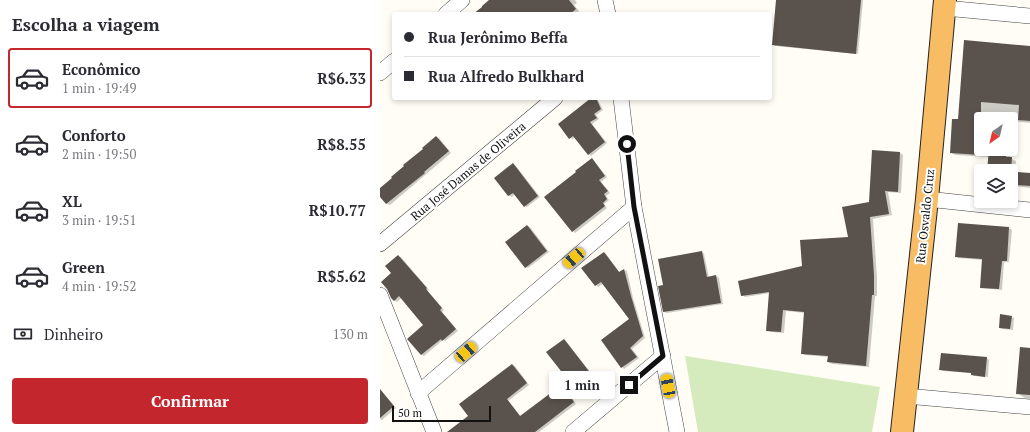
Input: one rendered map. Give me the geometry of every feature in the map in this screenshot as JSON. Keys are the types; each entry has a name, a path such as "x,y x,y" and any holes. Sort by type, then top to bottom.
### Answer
{"highway":[{"name":"Rua Osvaldo Cruz","path":"902,432 927,200 945,4"}],"street":[{"path":"448,12 462,0"},
{"path":"604,0 607,12"},
{"path":"945,4 1030,16"},
{"path":"380,73 392,63"},
{"name":"Rua José Damas de Oliveira","path":"380,244 553,100"},
{"path":"621,100 634,207 677,432"},
{"path":"927,200 1030,210"},
{"path":"418,393 634,207"},
{"path":"380,295 434,432"},
{"path":"573,432 663,356"},
{"path":"906,396 1030,407"}],"green space":[{"path":"685,356 880,387 872,432 698,432"}],"building":[{"path":"489,0 569,0 576,9 572,12 476,12"},
{"path":"776,0 861,0 856,54 772,45"},
{"path":"964,40 1030,46 1030,121 1018,120 1019,105 981,102 981,112 974,112 974,155 950,153 952,119 958,119"},
{"path":"588,100 597,100 601,109 594,114 597,118 590,122 605,142 588,155 573,136 569,139 558,124"},
{"path":"436,136 449,151 424,172 425,173 386,204 380,197 380,188 404,166 403,165"},
{"path":"872,150 900,152 898,192 885,191 889,214 870,217 874,295 872,295 866,366 827,362 828,356 801,354 804,312 783,310 781,332 766,331 769,292 741,296 738,281 802,266 800,240 848,237 842,207 869,202"},
{"path":"988,156 1012,157 1012,164 988,164"},
{"path":"592,158 605,176 599,180 608,191 604,194 607,199 603,203 605,206 572,232 544,197"},
{"path":"513,163 538,196 524,207 513,193 508,196 494,178"},
{"path":"1018,172 1030,173 1030,186 1018,185"},
{"path":"958,223 1009,227 1007,261 1002,261 999,289 980,288 982,259 955,257"},
{"path":"527,225 547,251 525,268 505,242"},
{"path":"702,251 707,277 716,275 721,303 663,312 658,286 663,285 658,259"},
{"path":"604,252 619,272 624,269 643,336 630,348 637,357 621,368 601,340 629,319 601,282 595,286 581,268"},
{"path":"398,255 427,288 426,289 442,308 440,310 456,329 442,341 441,339 421,355 407,339 423,325 399,296 394,301 391,298 387,289 381,282 391,273 385,266"},
{"path":"1000,314 1012,316 1010,329 999,328"},
{"path":"564,339 595,379 571,398 574,402 535,432 447,432 468,416 459,404 512,364 527,383 507,399 520,416 568,380 546,352"},
{"path":"1020,347 1030,348 1030,395 1016,394"},
{"path":"941,353 987,357 985,377 971,375 971,373 939,370"},
{"path":"380,389 394,406 380,418"}],"route":[{"path":"627,144 634,207 663,356 629,385"}]}
